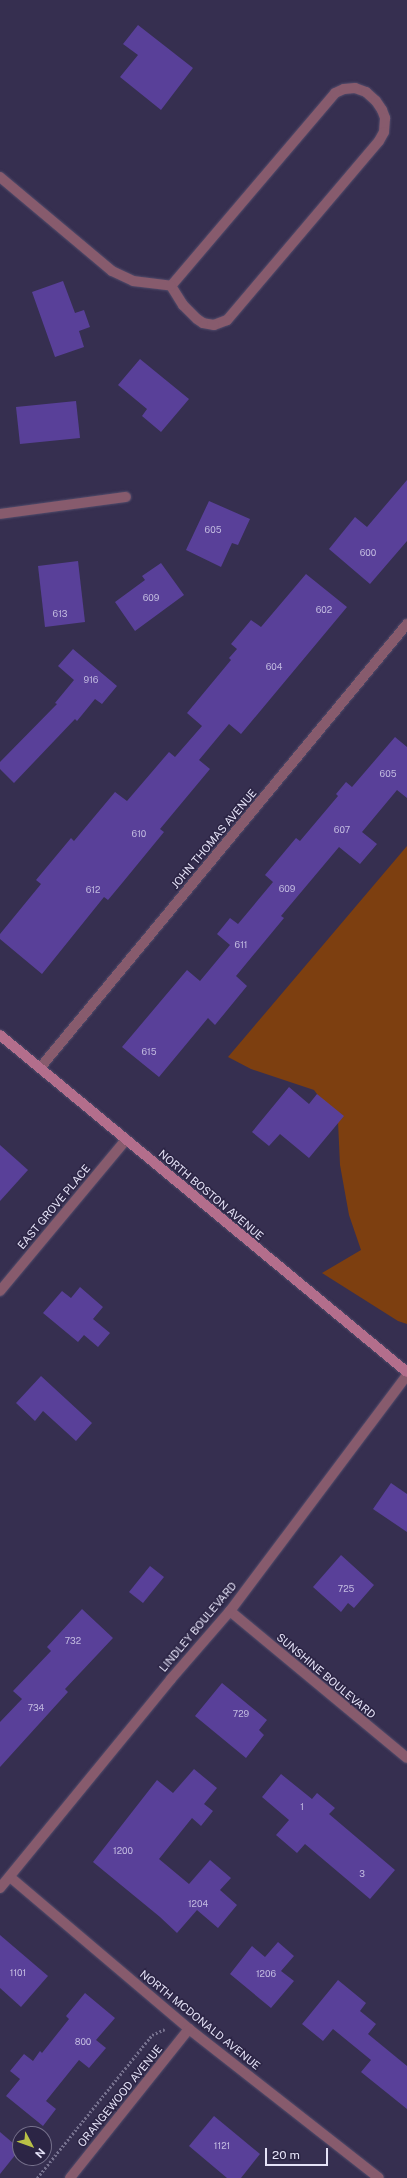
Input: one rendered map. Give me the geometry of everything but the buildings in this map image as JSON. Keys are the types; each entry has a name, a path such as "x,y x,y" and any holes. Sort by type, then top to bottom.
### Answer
{"street":[{"path":"0,177 112,271 133,280 171,286 183,305 203,323 214,325 227,320 379,141 384,132 384,118 382,110 376,101 366,92 355,88 344,89 335,93 171,286"},
{"path":"0,514 126,497"},
{"name":"JOHN THOMAS AVENUE","path":"40,1068 407,624"},
{"name":"NORTH BOSTON AVENUE","path":"0,1036 407,1374"},
{"name":"EAST GROVE PLACE","path":"0,1290 126,1140"},
{"name":"LINDLEY BOULEVARD","path":"0,1888 171,1678 230,1611 407,1374"},
{"name":"SUNSHINE BOULEVARD","path":"230,1611 407,1758"},
{"name":"NORTH MCDONALD AVENUE","path":"10,1877 180,2021 379,2178"},
{"name":"ORANGEWOOD AVENUE","path":"70,2178 190,2029"}],"path":[{"path":"37,2178 152,2035 180,2021"}],"shaded area":[{"path":"407,846 407,1324 398,1321 322,1273 361,1250 349,1215 340,1165 338,1122 314,1090 251,1069 228,1057"}]}
